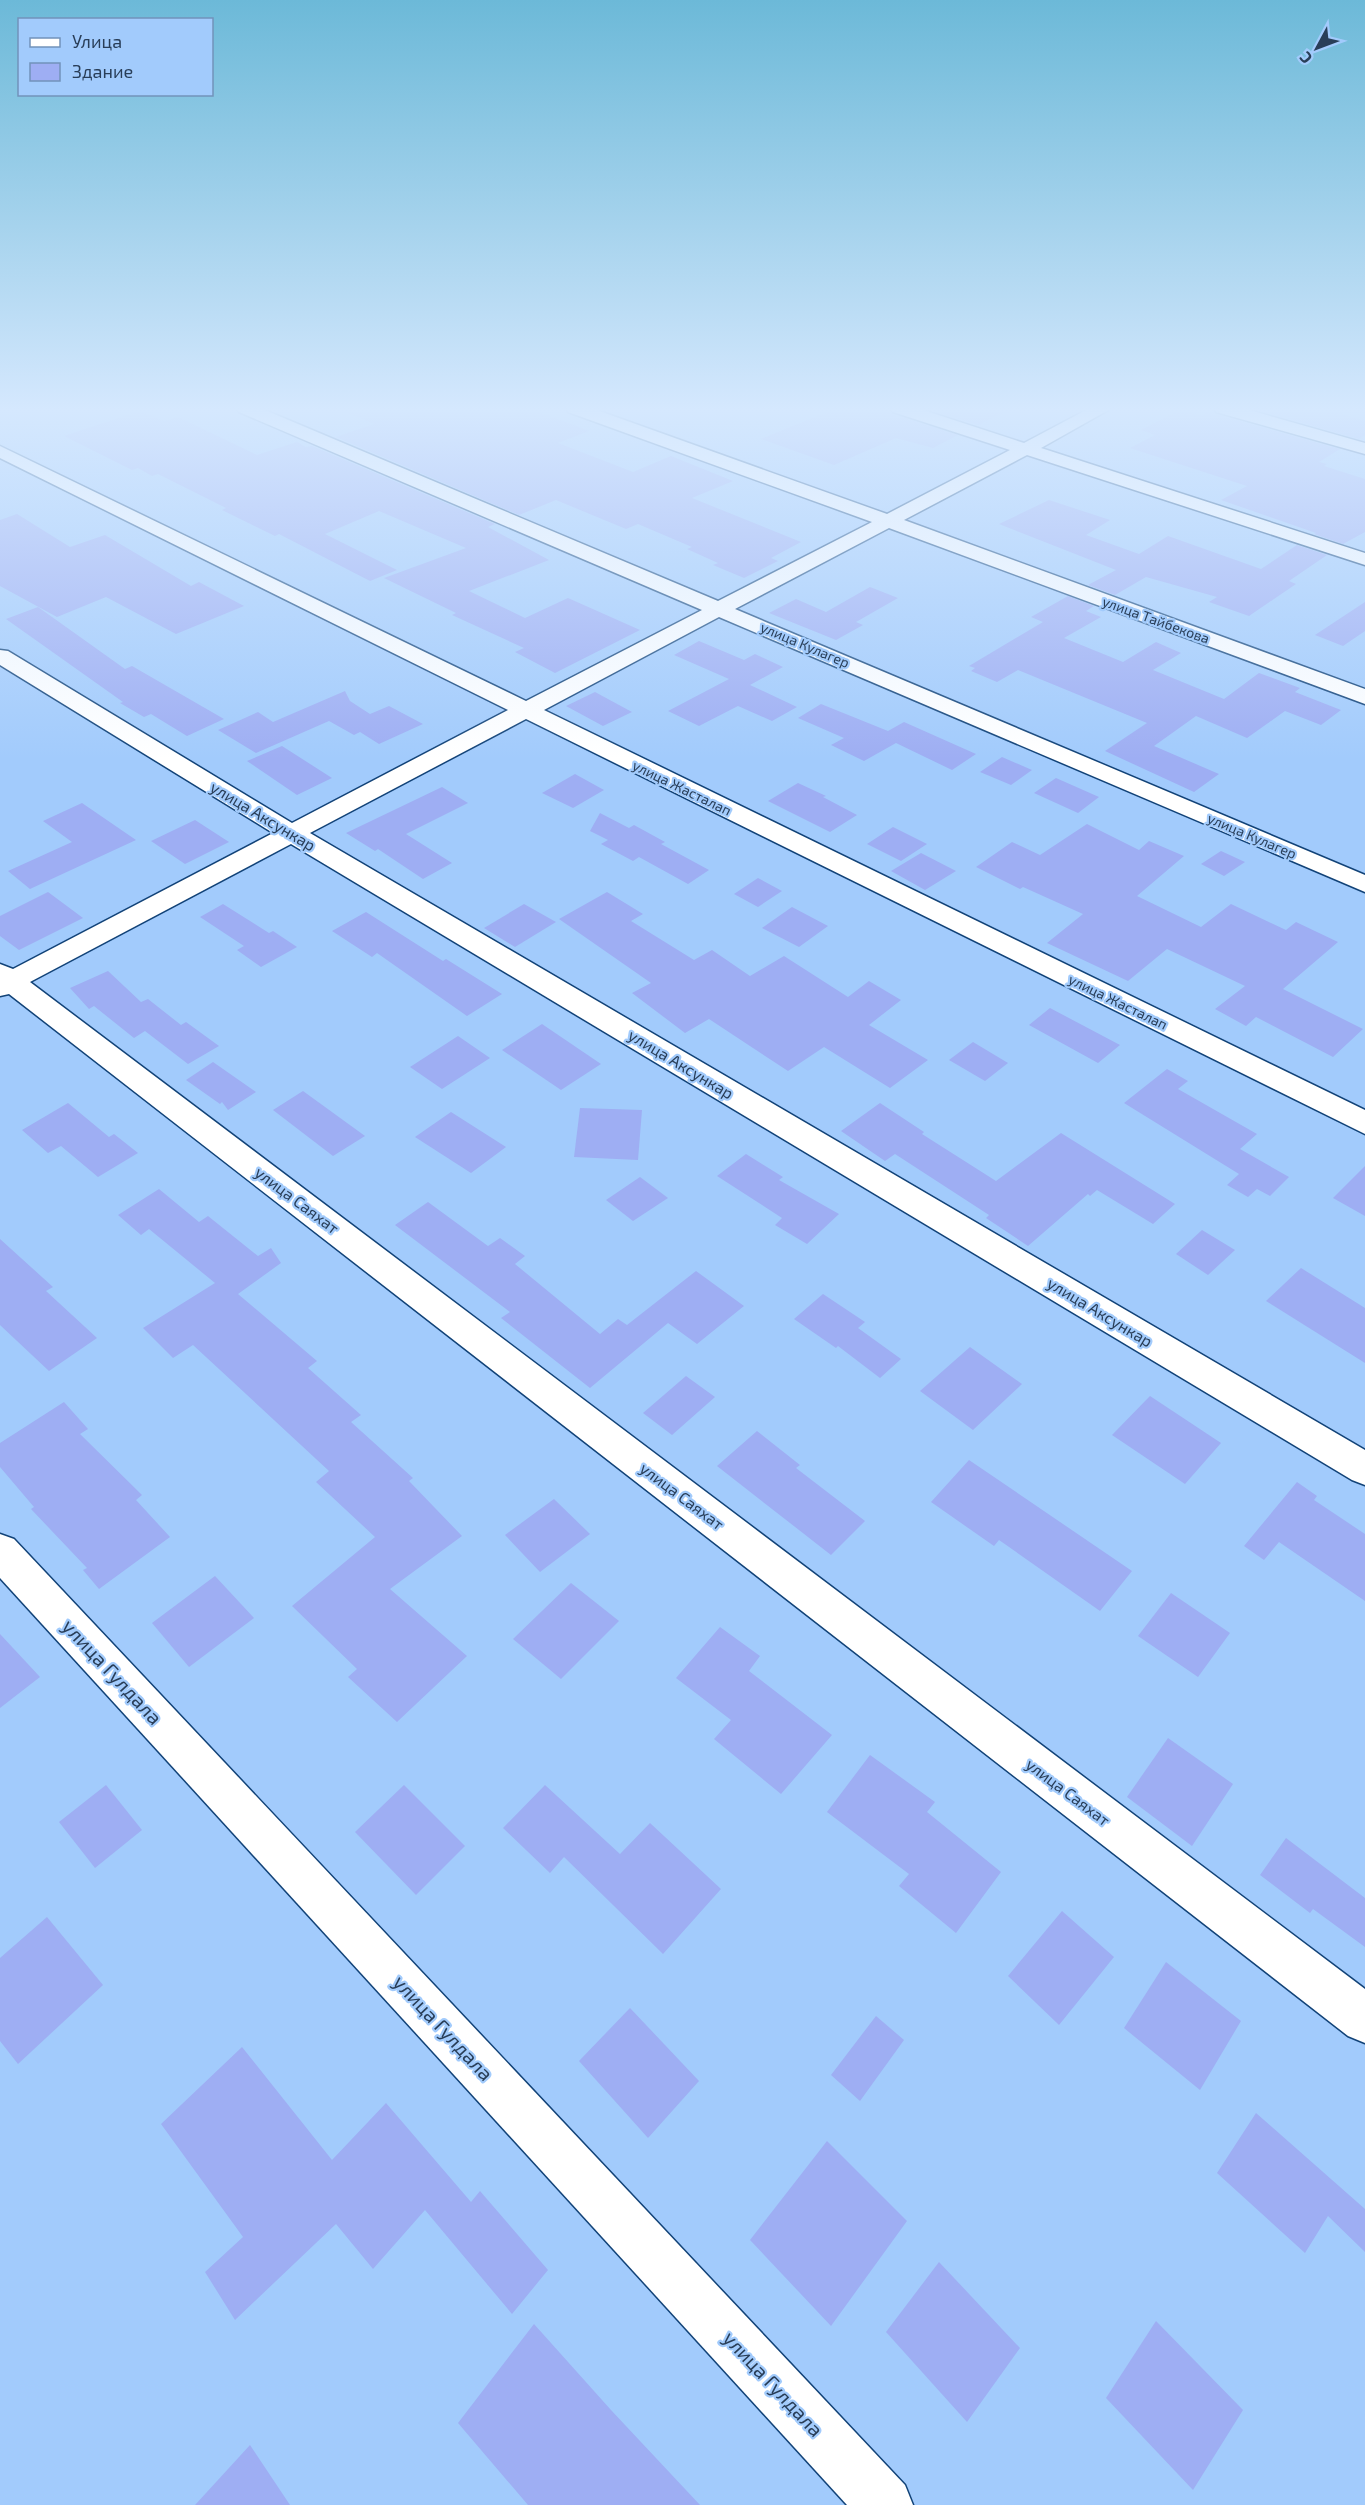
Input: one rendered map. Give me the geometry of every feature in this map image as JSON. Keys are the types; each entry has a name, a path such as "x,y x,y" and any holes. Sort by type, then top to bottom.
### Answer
{"street":[{"name":"улица Жасталап","path":"150,525 1365,1123"},
{"name":"улица Кулагер","path":"521,525 1365,884"},
{"path":"4,980 292,834 718,608 880,525"},
{"name":"улица Тайбекова","path":"899,525 1365,697"},
{"path":"1260,525 1365,559"},
{"name":"улица Аксункар","path":"0,656 292,834 1365,1469"},
{"name":"улица Саяхат","path":"4,980 1365,2019"},
{"name":"улица Гулдала","path":"0,1551 885,2505"}],"building":[{"path":"0,525 35,525 70,547 105,535 191,586 199,582 244,606 176,634 106,597 57,617 0,586"},
{"path":"252,525 346,525 325,534 397,570 370,581 279,534 275,536"},
{"path":"412,525 493,525 488,527 549,560 469,591 525,618 568,598 640,630 555,673 515,652 524,648 452,615 456,613 384,578 466,548"},
{"path":"616,525 636,525 626,529"},
{"path":"640,525 759,525 801,542 771,558 778,561 744,578 713,565 718,563 687,549 692,547"},
{"path":"1001,525 1102,525 1086,535 1139,554 1168,536 1261,569 1297,545 1327,555 1289,581 1296,584 1249,616 1209,602 1217,597 1146,577 1115,595 1088,585 1116,570"},
{"path":"1293,525 1365,525 1365,532 1343,544 1314,534 1316,533"},
{"path":"870,587 898,598 856,622 863,625 836,640 769,613 796,599 826,612"},
{"path":"1068,596 1094,606 1086,611 1101,617 1064,638 1123,662 1156,642 1181,653 1153,670 1224,699 1259,673 1300,688 1295,692 1341,710 1321,725 1285,711 1247,738 1196,716 1154,746 1219,774 1194,792 1105,751 1147,723 1018,670 997,682 971,671 975,668 969,666 1043,622 1031,617"},
{"path":"1365,602 1365,631 1343,646 1315,635"},
{"path":"38,607 125,669 132,666 224,719 187,736 151,714 144,717 120,703 123,702 6,619"},
{"path":"699,641 744,660 755,654 783,667 750,685 797,707 772,721 738,706 699,726 668,711 729,679 674,655"},
{"path":"345,691 350,701 370,714 389,706 423,724 379,744 360,732 354,735 329,721 256,753 218,730 258,712 273,722"},
{"path":"595,692 632,712 603,726 566,706"},
{"path":"821,704 888,731 904,722 976,754 952,770 896,743 864,761 831,745 844,738 798,718"},
{"path":"282,746 332,778 297,795 247,761"},
{"path":"1002,757 1032,770 1011,785 980,772"},
{"path":"575,774 604,790 573,808 542,793"},
{"path":"1056,778 1099,797 1078,813 1034,793"},
{"path":"798,783 826,796 823,797 857,815 830,832 768,801"},
{"path":"442,787 468,803 406,834 452,863 423,879 378,849 375,851 346,833"},
{"path":"82,803 136,840 30,889 8,871 72,842 43,821"},
{"path":"600,813 629,828 634,825 665,842 661,844 709,870 688,884 639,857 633,861 601,844 608,840 590,831"},
{"path":"195,820 229,842 185,864 151,841"},
{"path":"1087,824 1139,850 1149,841 1184,856 1137,896 1201,927 1231,904 1286,930 1296,922 1338,942 1283,989 1363,1029 1333,1057 1256,1017 1246,1026 1215,1009 1245,986 1167,949 1128,981 1047,943 1083,914 1023,887 1020,889 976,867 1012,842 1040,855"},
{"path":"893,827 927,844 901,861 867,844"},
{"path":"1221,851 1245,862 1224,876 1201,864"},
{"path":"921,853 956,871 925,890 891,871"},
{"path":"758,878 782,891 758,907 734,894"},
{"path":"48,892 83,918 19,950 0,936 0,916"},
{"path":"607,892 643,914 631,921 694,960 712,950 750,976 784,956 848,997 869,981 901,1000 869,1025 928,1060 890,1088 824,1047 788,1071 709,1019 685,1033 632,993 651,983 559,919"},
{"path":"223,904 269,933 273,931 297,947 261,967 237,950 244,946 200,917"},
{"path":"524,904 556,922 515,947 484,928"},
{"path":"792,907 828,926 799,947 762,928"},
{"path":"366,912 443,961 446,959 502,994 467,1016 377,953 372,957 332,931"},
{"path":"108,971 141,1002 148,999 181,1025 186,1022 219,1046 188,1064 145,1031 134,1038 94,1006 89,1009 70,988"},
{"path":"1050,1008 1120,1045 1098,1063 1029,1025"},
{"path":"542,1024 601,1064 561,1090 502,1050"},
{"path":"458,1036 490,1058 442,1089 410,1067"},
{"path":"973,1042 1008,1063 985,1081 949,1060"},
{"path":"213,1062 256,1092 228,1110 222,1102 220,1104 186,1080"},
{"path":"1167,1069 1188,1081 1178,1089 1257,1134 1240,1149 1289,1177 1270,1196 1257,1189 1248,1197 1227,1185 1239,1174 1124,1103"},
{"path":"303,1091 365,1136 333,1156 273,1110"},
{"path":"68,1103 109,1137 114,1134 138,1153 98,1177 61,1146 48,1153 22,1130"},
{"path":"880,1103 924,1132 922,1134 996,1181 1061,1133 1175,1204 1153,1224 1097,1190 1090,1196 1088,1194 1028,1246 986,1218 989,1215 895,1154 885,1161 841,1131"},
{"path":"580,1108 642,1110 638,1160 574,1157"},
{"path":"451,1112 506,1147 471,1173 415,1137"},
{"path":"746,1154 783,1177 779,1180 839,1214 807,1244 775,1225 782,1218 717,1176"},
{"path":"1365,1166 1365,1216 1333,1198"},
{"path":"640,1177 668,1198 633,1221 606,1200"},
{"path":"159,1189 199,1222 208,1216 258,1256 271,1248 281,1263 238,1294 317,1361 308,1368 361,1415 351,1422 413,1478 409,1481 462,1536 390,1589 467,1656 397,1722 348,1677 357,1669 292,1606 375,1537 316,1482 329,1471 193,1345 173,1358 143,1328 215,1283 149,1229 141,1235 118,1215"},
{"path":"428,1202 488,1246 500,1238 525,1256 515,1264 600,1334 618,1319 627,1325 696,1271 744,1306 697,1344 668,1323 590,1388 501,1318 510,1312 395,1225"},
{"path":"1202,1230 1235,1250 1208,1275 1176,1254"},
{"path":"0,1239 53,1287 46,1291 97,1338 49,1371 0,1325"},
{"path":"1301,1268 1365,1308 1365,1363 1266,1301"},
{"path":"823,1294 865,1322 858,1328 901,1359 880,1378 838,1346 836,1348 794,1319"},
{"path":"970,1347 1022,1384 973,1430 920,1391"},
{"path":"686,1376 715,1397 672,1435 643,1413"},
{"path":"1150,1396 1221,1443 1185,1484 1112,1435"},
{"path":"64,1402 88,1429 80,1434 142,1495 136,1500 170,1537 99,1589 83,1570 87,1568 31,1509 34,1507 0,1467 0,1443"},
{"path":"757,1431 800,1465 796,1468 865,1521 831,1555 717,1466"},
{"path":"969,1460 1132,1571 1100,1611 999,1540 994,1546 931,1502"},
{"path":"1297,1482 1317,1496 1314,1500 1365,1534 1365,1601 1279,1542 1264,1560 1244,1546"},
{"path":"554,1499 590,1534 540,1572 505,1535"},
{"path":"215,1576 254,1618 189,1667 152,1623"},
{"path":"571,1583 619,1621 561,1679 513,1639"},
{"path":"1171,1593 1230,1633 1198,1677 1138,1636"},
{"path":"720,1627 760,1656 749,1671 832,1735 781,1794 714,1739 731,1720 676,1678"},
{"path":"0,1634 40,1677 0,1708"},
{"path":"1168,1738 1233,1784 1192,1846 1127,1797"},
{"path":"870,1755 935,1802 927,1812 1001,1872 956,1933 899,1886 909,1874 827,1812"},
{"path":"106,1785 142,1830 95,1868 59,1822"},
{"path":"404,1785 465,1846 416,1895 355,1832"},
{"path":"545,1785 620,1854 650,1823 721,1889 663,1954 564,1857 550,1873 503,1828"},
{"path":"1286,1838 1365,1898 1365,1947 1313,1909 1310,1913 1260,1875"},
{"path":"1062,1911 1114,1957 1059,2025 1008,1976"},
{"path":"47,1917 103,1985 18,2064 0,2041 0,1958"},
{"path":"1166,1962 1241,2021 1200,2090 1124,2028"},
{"path":"630,2008 699,2081 648,2138 579,2061"},
{"path":"876,2016 904,2040 860,2101 831,2075"},
{"path":"242,2047 332,2160 386,2103 471,2202 480,2191 548,2270 512,2314 425,2210 373,2269 336,2224 235,2320 205,2272 243,2237 161,2124"},
{"path":"1256,2113 1365,2209 1365,2252 1328,2216 1305,2253 1217,2173"},
{"path":"827,2141 907,2221 831,2326 750,2240"},
{"path":"939,2262 1020,2348 967,2422 886,2332"},
{"path":"1156,2321 1243,2410 1193,2490 1106,2398"},
{"path":"534,2324 700,2505 528,2505 458,2423"},
{"path":"250,2445 290,2505 195,2505"}]}
